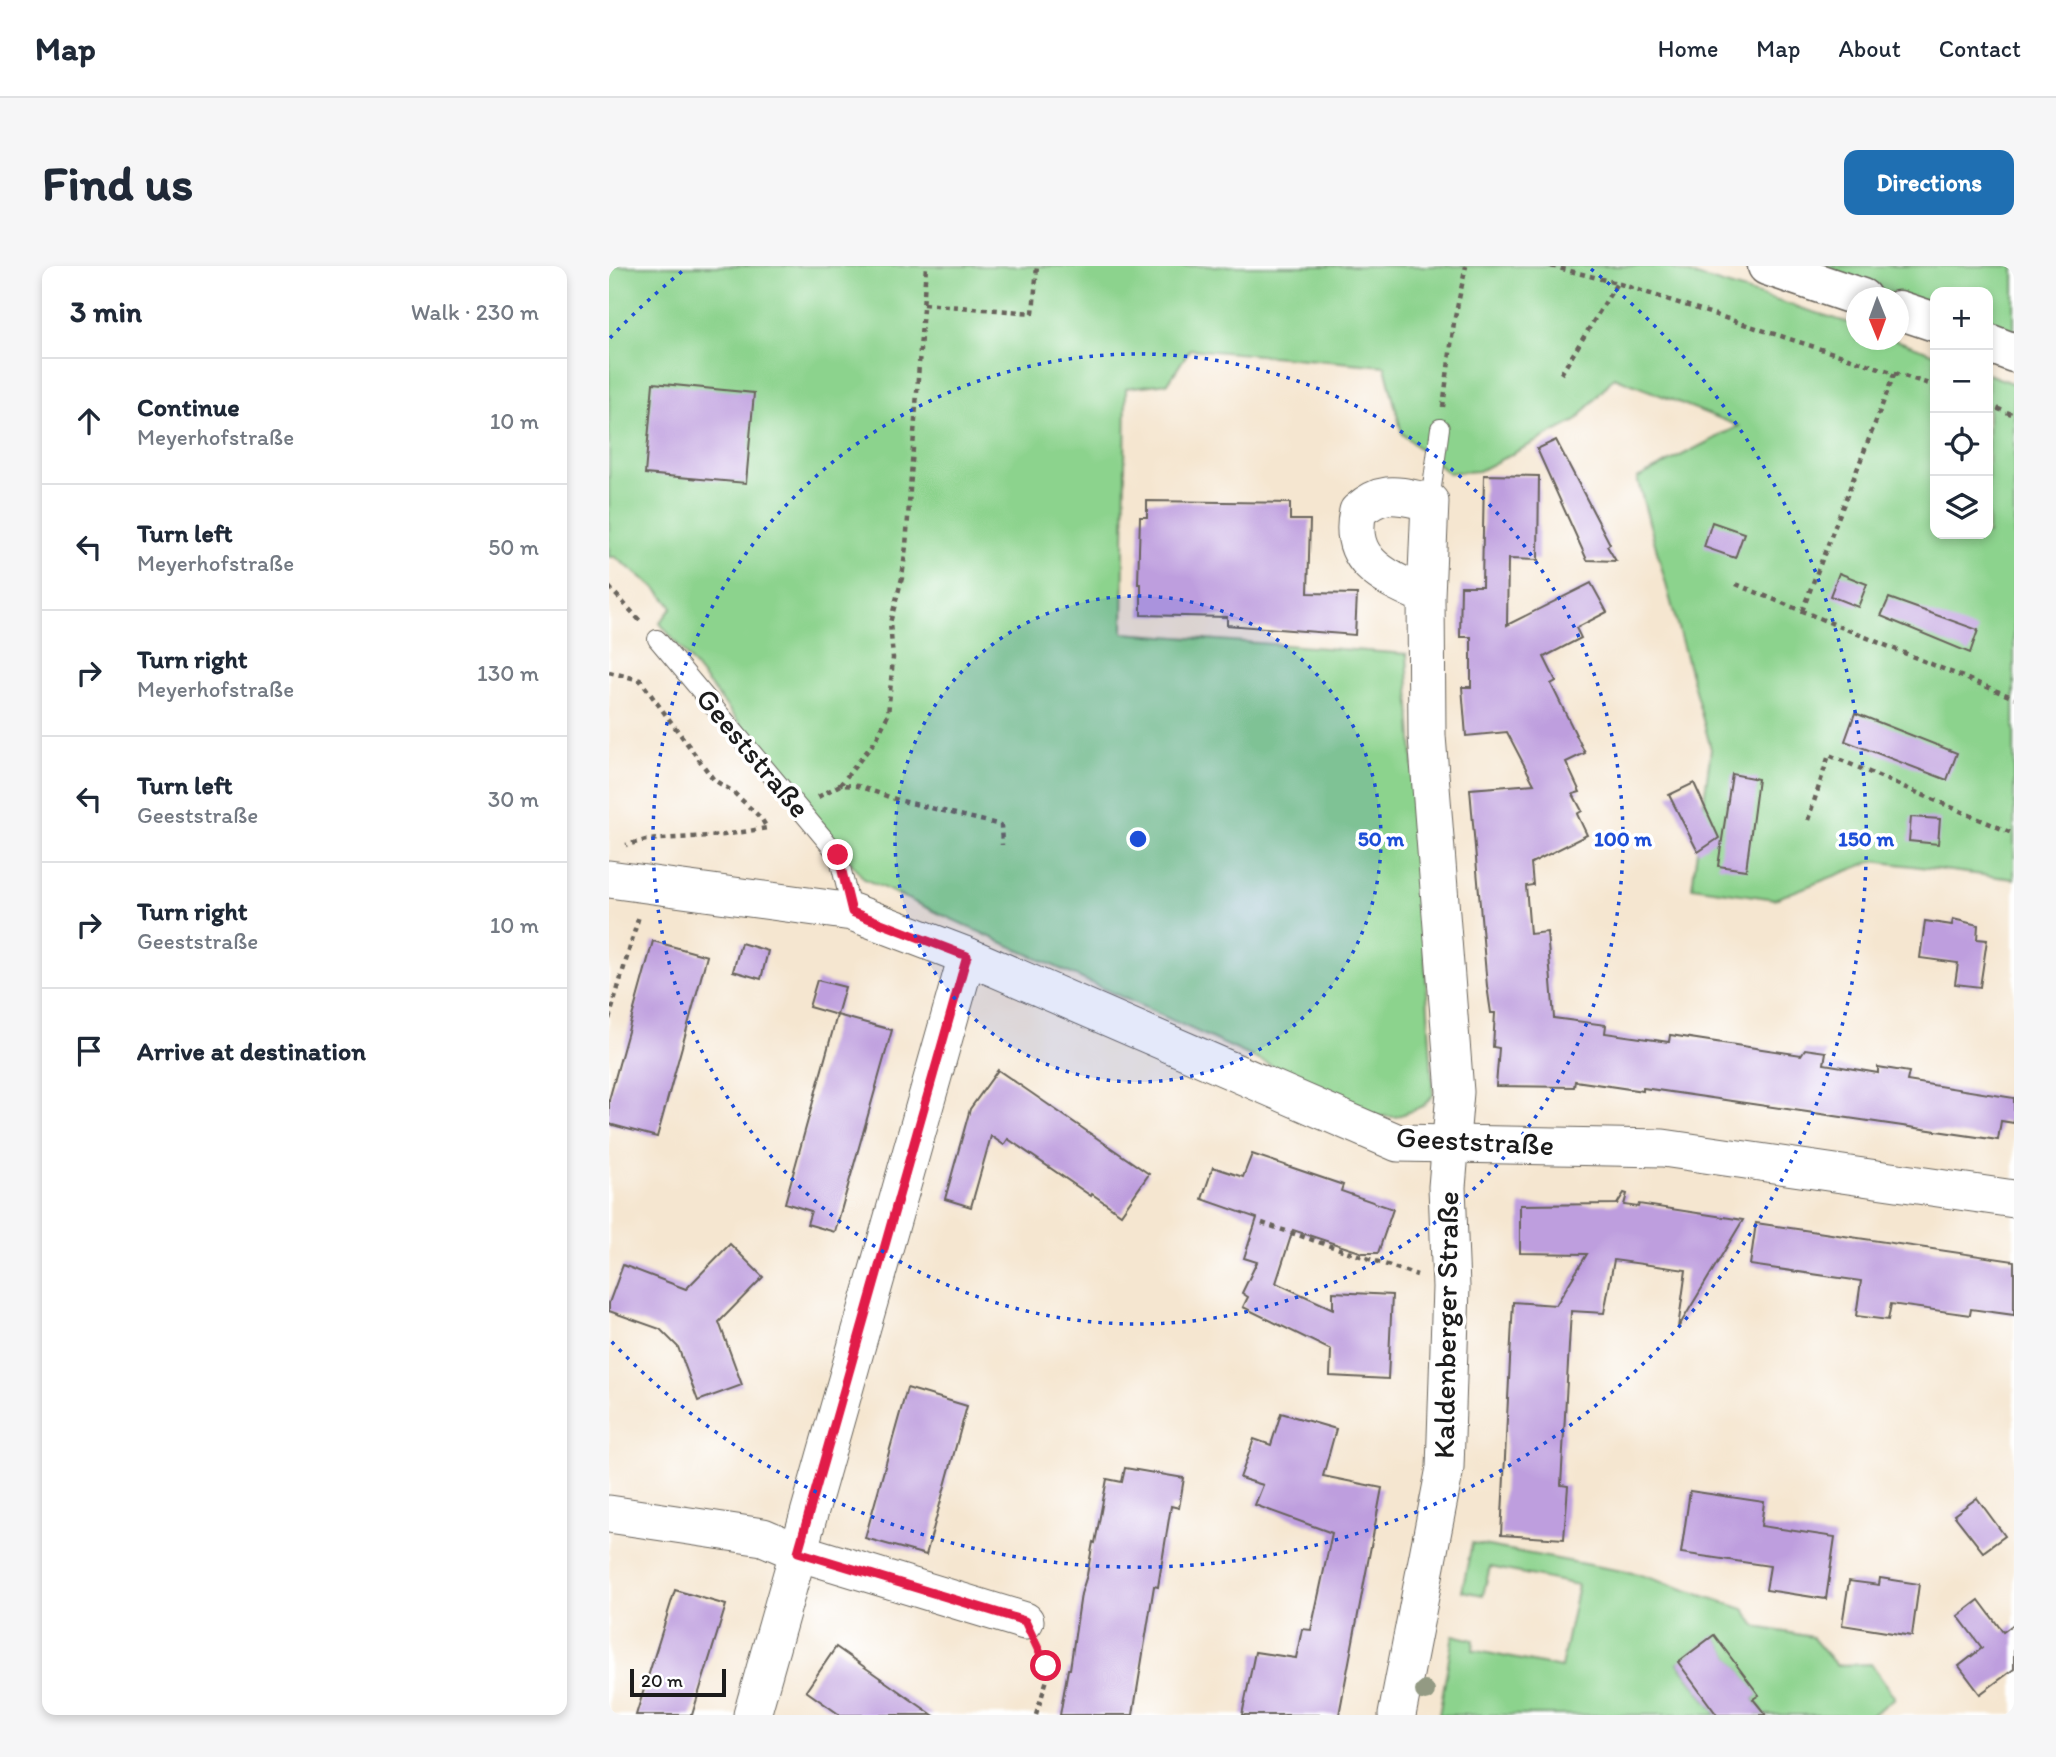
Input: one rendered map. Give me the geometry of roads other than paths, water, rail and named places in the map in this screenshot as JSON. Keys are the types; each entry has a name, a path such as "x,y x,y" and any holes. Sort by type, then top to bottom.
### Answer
{"highway":[{"path":"1767,266 1846,293"},
{"path":"1909,314 1930,321"},
{"path":"1993,345 2014,353"}],"street":[{"path":"1426,596 1380,574 1364,556 1356,535 1355,523 1358,511 1377,497 1403,497 1430,502"},
{"name":"Kaldenberger Straße","path":"1397,1715 1445,1468 1451,1287 1447,1187 1455,1092 1427,736 1426,596 1430,502"},
{"name":"Geeststraße","path":"609,879 852,912 967,956 1398,1143 1663,1148 2014,1199"},
{"path":"752,1715 967,956"},
{"path":"609,1514 763,1537 798,1552 1025,1621"}],"lane":[{"path":"1430,502 1440,428"},
{"name":"Geeststraße","path":"657,639 838,855 852,912"}]}
